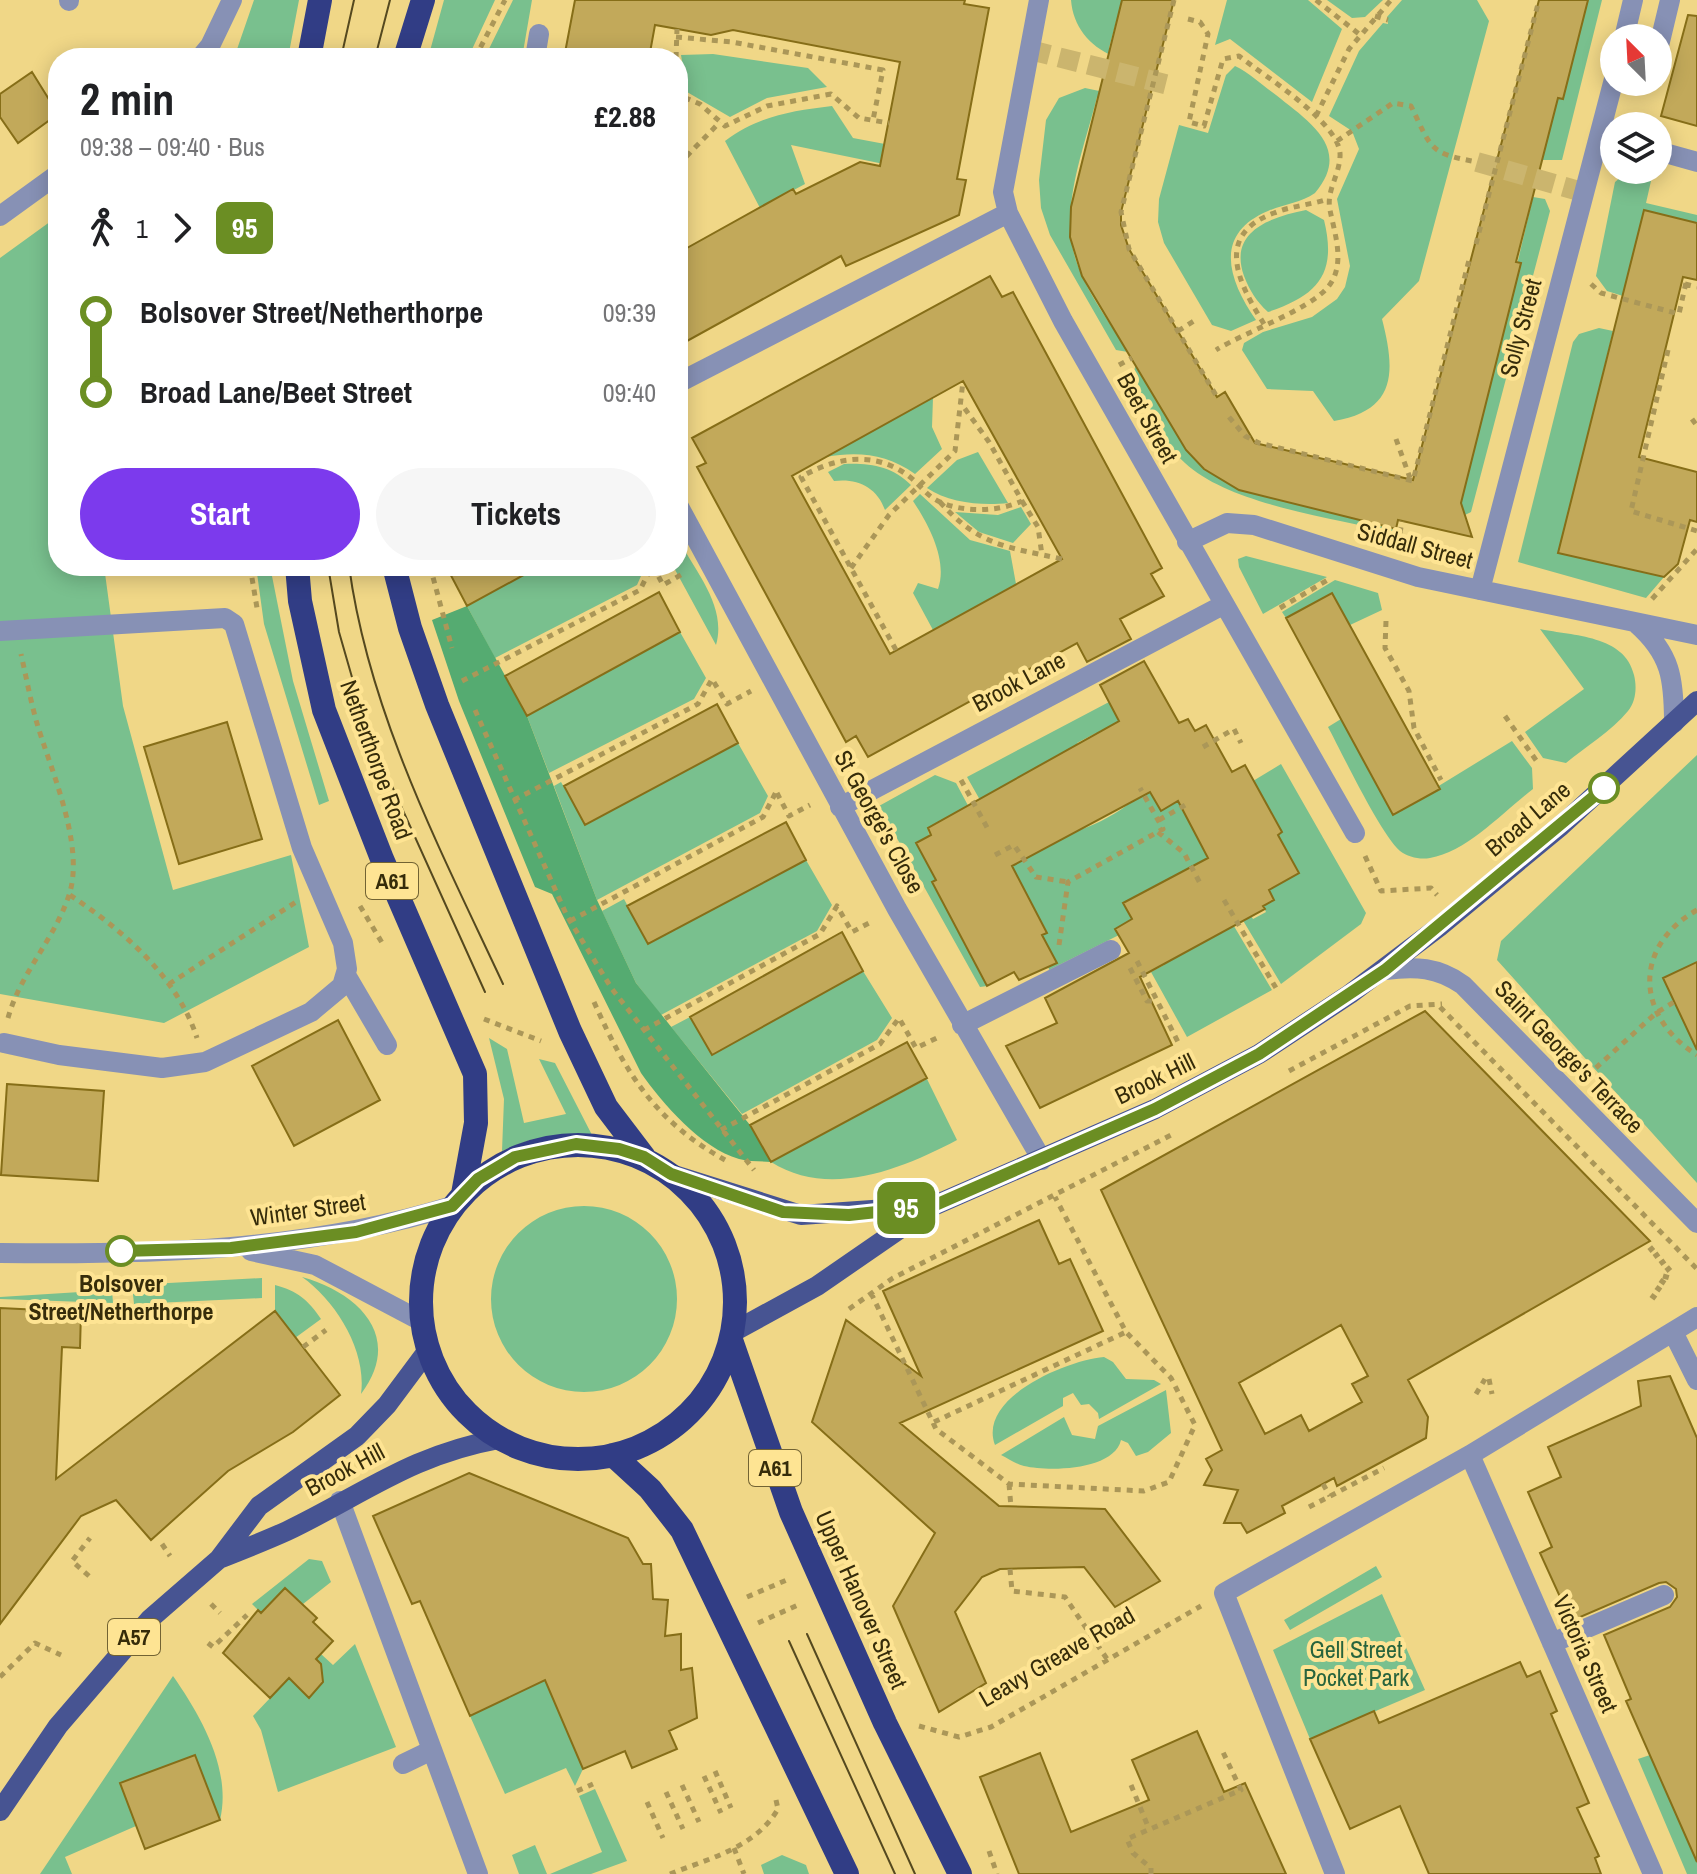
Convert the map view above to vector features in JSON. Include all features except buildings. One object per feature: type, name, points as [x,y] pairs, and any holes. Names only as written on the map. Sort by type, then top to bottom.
[{"type":"highway","points":[[311,48],[320,0]]},
{"type":"highway","points":[[408,48],[423,0]]},
{"type":"highway","name":"Netherthorpe Road","points":[[298,576],[300,601],[324,710],[382,859],[475,1074],[476,1123],[458,1200]]},
{"type":"highway","points":[[397,576],[410,628],[437,705],[570,1031],[606,1107],[644,1157]]},
{"type":"highway","points":[[598,1145],[644,1157],[671,1174],[708,1213],[725,1244],[734,1279],[732,1336],[717,1376],[681,1421],[649,1442],[613,1455],[566,1459],[543,1455],[499,1439],[463,1410],[436,1372],[421,1321],[426,1260],[432,1241],[458,1200],[496,1167],[555,1146],[598,1145]]},
{"type":"highway","name":"Upper Hanover Street","points":[[732,1336],[783,1492],[885,1723],[960,1874]]},
{"type":"highway","points":[[613,1455],[650,1489],[682,1530],[847,1874]]},
{"type":"main road","name":"Broad Lane","points":[[1385,970],[1561,826],[1697,701]]},
{"type":"main road","name":"Brook Hill","points":[[732,1336],[817,1286],[933,1206],[1155,1109],[1224,1074],[1385,970]]},
{"type":"main road","name":"Brook Hill","points":[[671,1174],[801,1215],[933,1206]]},
{"type":"main road","name":"Brook Hill","points":[[0,1811],[58,1726],[150,1619],[219,1559],[259,1506],[345,1445],[377,1415],[428,1350]]},
{"type":"main road","name":"Brook Hill","points":[[219,1559],[288,1530],[441,1451],[499,1439]]},
{"type":"street","points":[[208,48],[232,0]]},
{"type":"street","name":"Beet Street","points":[[1039,0],[1003,192],[1008,213],[1063,321],[1355,833]]},
{"type":"street","points":[[1627,24],[1633,0]]},
{"type":"street","points":[[1664,24],[1670,0]]},
{"type":"street","points":[[537,48],[539,34]]},
{"type":"street","points":[[1672,155],[1697,162]]},
{"type":"street","name":"Solly Street","points":[[1480,590],[1600,163]]},
{"type":"street","points":[[0,216],[48,181]]},
{"type":"street","points":[[688,378],[1008,213]]},
{"type":"street","name":"Siddall Street","points":[[1187,542],[1227,523],[1254,525],[1418,577],[1697,635]]},
{"type":"street","name":"St George's Close","points":[[688,524],[840,807],[1042,1160]]},
{"type":"street","name":"Brook Lane","points":[[840,807],[1223,605]]},
{"type":"street","points":[[6,631],[225,618],[234,624],[276,768],[317,884],[343,943],[346,975],[387,1045]]},
{"type":"street","points":[[1634,621],[1654,640],[1674,682],[1674,723]]},
{"type":"street","points":[[962,1025],[1111,950]]},
{"type":"street","name":"Saint George's Terrace","points":[[1385,970],[1415,966],[1441,972],[1463,985],[1697,1223]]},
{"type":"street","points":[[4,1043],[59,1055],[162,1068],[205,1062],[311,1012],[342,986],[346,975]]},
{"type":"street","name":"Winter Street","points":[[231,1248],[356,1232],[458,1200]]},
{"type":"street","points":[[0,1253],[231,1248]]},
{"type":"street","name":"Winter Street","points":[[231,1248],[315,1265],[421,1321]]},
{"type":"street","points":[[1335,1874],[1224,1593],[1470,1455],[1697,1317]]},
{"type":"street","points":[[1673,1332],[1697,1380]]},
{"type":"street","name":"Victoria Street","points":[[1470,1455],[1653,1874]]},
{"type":"street","points":[[340,1501],[478,1874]]},
{"type":"street","points":[[1552,1643],[1664,1595]]},
{"type":"street","points":[[403,1764],[432,1750]]},
{"type":"path","points":[[480,48],[505,0]]},
{"type":"path","points":[[1174,0],[1121,220],[1129,249],[1217,397]]},
{"type":"path","points":[[1316,0],[1360,34]]},
{"type":"path","points":[[1316,116],[1347,53],[1391,0]]},
{"type":"path","points":[[1476,244],[1539,0]]},
{"type":"path","points":[[1375,16],[1388,20]]},
{"type":"path","points":[[1188,19],[1200,22],[1208,34],[1189,122],[1204,126],[1223,59],[1239,56],[1289,91],[1329,127],[1337,141],[1340,156],[1328,199],[1337,238],[1335,274],[1328,288],[1314,299],[1216,350]]},
{"type":"path","points":[[676,48],[677,29]]},
{"type":"path","points":[[676,37],[732,42],[883,70],[873,120]]},
{"type":"path","points":[[1347,53],[1359,55]]},
{"type":"path","points":[[688,99],[700,104],[725,126],[767,106],[831,94],[859,118],[889,123]]},
{"type":"path","points":[[1337,141],[1393,103],[1411,106],[1431,147],[1444,156],[1477,162]]},
{"type":"path","points":[[688,155],[720,122]]},
{"type":"path","points":[[1264,324],[1240,278],[1235,257],[1238,240],[1259,220],[1272,213],[1328,199]]},
{"type":"path","points":[[1229,417],[1245,436],[1259,443],[1413,481],[1469,260]]},
{"type":"path","points":[[1591,284],[1601,293],[1679,314],[1686,281],[1697,287]]},
{"type":"path","points":[[1178,331],[1197,319]]},
{"type":"path","points":[[1668,350],[1631,511],[1697,531]]},
{"type":"path","points":[[851,568],[889,515],[955,451],[963,381]]},
{"type":"path","points":[[960,402],[989,442],[1038,527],[1042,555]]},
{"type":"path","points":[[1692,419],[1697,426]]},
{"type":"path","points":[[1396,439],[1410,479]]},
{"type":"path","points":[[896,650],[801,477],[837,459],[867,460],[892,466],[984,540],[1062,559]]},
{"type":"path","points":[[939,501],[995,510],[1022,501]]},
{"type":"path","points":[[1652,600],[1697,549]]},
{"type":"path","points":[[688,572],[708,561]]},
{"type":"path","points":[[252,576],[258,611]]},
{"type":"path","points":[[433,576],[454,658]]},
{"type":"path","points":[[462,681],[640,590],[647,576]]},
{"type":"path","points":[[658,576],[663,585],[680,576]]},
{"type":"path","points":[[1280,608],[1331,578]]},
{"type":"path","points":[[1386,621],[1385,648],[1409,691],[1414,728],[1441,780]]},
{"type":"path","points":[[4,1043],[21,982],[49,940],[70,895],[73,857],[65,815],[6,631]]},
{"type":"path","points":[[458,672],[541,863],[570,921],[612,989],[758,1176],[746,1170]]},
{"type":"path","points":[[514,800],[698,704],[712,679],[727,704],[772,680]]},
{"type":"path","points":[[1505,716],[1538,763]]},
{"type":"path","points":[[1203,747],[1234,729],[1241,743]]},
{"type":"path","points":[[961,780],[989,831]]},
{"type":"path","points":[[995,855],[1014,845],[1036,877],[1068,882],[1163,829],[1140,788]]},
{"type":"path","points":[[570,921],[763,817],[776,792],[789,816]]},
{"type":"path","points":[[1159,820],[1187,804]]},
{"type":"path","points":[[1158,832],[1184,853],[1201,885]]},
{"type":"path","points":[[1355,833],[1381,891],[1431,888]]},
{"type":"path","points":[[541,863],[545,885]]},
{"type":"path","points":[[1057,956],[1068,882]]},
{"type":"path","points":[[169,984],[287,910],[317,884]]},
{"type":"path","points":[[70,895],[113,924],[169,984],[193,1026],[205,1062]]},
{"type":"path","points":[[354,895],[387,950]]},
{"type":"path","points":[[1224,900],[1276,988]]},
{"type":"path","points":[[644,1030],[820,934],[837,906],[852,932],[897,909]]},
{"type":"path","points":[[1697,910],[1673,926],[1658,946],[1650,969],[1650,994],[1656,1013],[1676,1042],[1697,1055]]},
{"type":"path","points":[[1111,950],[1122,952],[1147,1001],[1157,1001]]},
{"type":"path","points":[[1136,959],[1178,1042]]},
{"type":"path","points":[[590,993],[630,1076],[646,1097],[679,1131],[734,1164]]},
{"type":"path","points":[[1583,1080],[1656,1013],[1674,1002]]},
{"type":"path","points":[[1440,1006],[1697,1269]]},
{"type":"path","points":[[479,1021],[486,1018],[543,1042],[553,1038]]},
{"type":"path","points":[[721,1130],[880,1044],[899,1018],[916,1048]]},
{"type":"path","points":[[871,1293],[936,1429],[1009,1484],[1144,1491],[1169,1482],[1195,1425],[1171,1378],[1126,1332],[1055,1197]]},
{"type":"path","points":[[1649,1251],[1655,1246]]},
{"type":"path","points":[[1654,1257],[1661,1252]]},
{"type":"path","points":[[1660,1264],[1667,1259]]},
{"type":"path","points":[[1663,1276],[1673,1265]]},
{"type":"path","points":[[1663,1276],[1673,1279]]},
{"type":"path","points":[[1663,1276],[1669,1286]]},
{"type":"path","points":[[1656,1287],[1664,1293]]},
{"type":"path","points":[[1651,1295],[1659,1301]]},
{"type":"path","points":[[303,1347],[326,1330]]},
{"type":"path","points":[[934,1422],[1126,1332]]},
{"type":"path","points":[[1476,1394],[1487,1379],[1492,1394]]},
{"type":"path","points":[[1309,1507],[1396,1461]]},
{"type":"path","points":[[1009,1484],[1011,1507]]},
{"type":"path","points":[[1323,1484],[1330,1496]]},
{"type":"path","points":[[89,1576],[72,1561],[90,1538]]},
{"type":"path","points":[[162,1544],[170,1556]]},
{"type":"path","points":[[720,1609],[815,1567]]},
{"type":"path","points":[[1010,1569],[1012,1591],[1065,1597],[1107,1659]]},
{"type":"path","name":"Leavy Greave Road","points":[[914,1714],[919,1726],[959,1737],[991,1727],[1224,1593]]},
{"type":"path","points":[[732,1635],[827,1594]]},
{"type":"path","points":[[211,1604],[220,1613]]},
{"type":"path","points":[[208,1643],[213,1647],[247,1615]]},
{"type":"path","points":[[0,1677],[35,1643],[61,1655]]},
{"type":"path","points":[[1151,1874],[1151,1868],[1133,1853],[1127,1839],[1241,1790],[1221,1748]]},
{"type":"path","points":[[715,1771],[731,1808]]},
{"type":"path","points":[[704,1776],[721,1813]]},
{"type":"path","points":[[577,1791],[593,1784]]},
{"type":"path","points":[[682,1785],[699,1822]]},
{"type":"path","points":[[1131,1785],[1149,1829]]},
{"type":"path","points":[[666,1792],[683,1829]]},
{"type":"path","points":[[670,1874],[751,1840],[773,1819],[778,1809],[775,1796]]},
{"type":"path","points":[[647,1802],[663,1838]]},
{"type":"path","points":[[734,1848],[744,1874]]},
{"type":"path","points":[[989,1851],[997,1874]]},
{"type":"green space","points":[[254,0],[299,0],[290,48],[237,48]]},
{"type":"green space","points":[[444,0],[495,0],[473,48],[431,48]]},
{"type":"green space","points":[[513,0],[532,0],[524,48],[489,48]]},
{"type":"green space","points":[[1071,0],[1122,0],[1109,48],[1114,50],[1113,56],[1097,47],[1084,34],[1075,18]]},
{"type":"green space","points":[[1227,0],[1308,0],[1342,29],[1312,102],[1230,39],[1215,45]]},
{"type":"green space","points":[[1327,0],[1383,0],[1365,17],[1352,18]]},
{"type":"green space","points":[[1402,0],[1477,0],[1489,21],[1419,281],[1382,319],[1389,355],[1387,385],[1370,408],[1355,416],[1334,421],[1313,391],[1267,389],[1242,350],[1244,343],[1263,332],[1312,317],[1337,299],[1345,287],[1350,266],[1337,199],[1359,149],[1352,131],[1329,116],[1359,51],[1383,23],[1388,24],[1387,17]]},
{"type":"green space","points":[[1588,0],[1602,0],[1562,160],[1542,160],[1558,98],[1563,99]]},
{"type":"green space","points":[[713,54],[808,68],[827,87],[767,98],[730,117],[688,93],[688,55]]},
{"type":"green space","points":[[1235,66],[1312,126],[1328,149],[1329,162],[1326,177],[1315,193],[1268,211],[1239,232],[1231,259],[1233,274],[1256,320],[1231,331],[1212,325],[1164,243],[1158,222],[1159,199],[1179,125],[1208,133],[1226,75]]},
{"type":"green space","points":[[1085,88],[1104,92],[1103,98],[1097,97],[1075,182],[1071,203],[1072,246],[1088,288],[1128,352],[1116,350],[1050,235],[1041,208],[1039,180],[1046,120],[1059,98]]},
{"type":"green space","points":[[832,106],[853,138],[885,144],[957,179],[791,145],[805,184],[760,208],[725,141],[750,126],[776,116]]},
{"type":"green space","points":[[1615,184],[1650,184],[1646,203],[1697,215],[1697,223],[1644,210],[1623,296],[1607,291],[1596,276]]},
{"type":"green space","points":[[1533,197],[1545,199],[1550,211],[1471,512],[1465,515],[1459,510]]},
{"type":"green space","points":[[1306,210],[1324,220],[1328,254],[1325,268],[1312,289],[1300,298],[1268,312],[1254,296],[1244,276],[1242,248],[1247,237],[1267,222]]},
{"type":"green space","points":[[48,223],[48,576],[105,576],[123,706],[173,890],[291,855],[309,947],[164,1023],[0,994],[0,258]]},
{"type":"green space","points":[[1599,328],[1613,331],[1559,553],[1664,577],[1646,598],[1518,562],[1573,342],[1579,334]]},
{"type":"green space","points":[[1136,365],[1204,469],[1239,490],[1396,529],[1395,533],[1255,500],[1204,477],[1176,454],[1162,434],[1131,379]]},
{"type":"green space","points":[[933,398],[932,427],[942,449],[915,474],[883,458],[849,454],[826,457]]},
{"type":"green space","points":[[978,452],[1008,503],[966,502],[927,488],[957,460]]},
{"type":"green space","points":[[844,464],[880,467],[911,485],[885,510],[877,495],[865,486],[851,481],[834,481],[828,472]]},
{"type":"green space","points":[[920,494],[970,540],[1010,551],[1016,584],[933,630],[913,593],[918,583],[938,589],[941,567],[935,544],[913,501]]},
{"type":"green space","points":[[1021,507],[1031,524],[1013,543],[979,532],[955,512],[998,515]]},
{"type":"green space","points":[[688,556],[714,603],[718,631],[716,645],[678,576],[688,576]]},
{"type":"green space","points":[[1246,556],[1327,577],[1263,614],[1239,567],[1238,559]]},
{"type":"green space","points":[[257,576],[272,576],[293,681],[329,801],[319,805],[264,624]]},
{"type":"green space","points":[[522,576],[641,576],[637,585],[495,658],[467,606]]},
{"type":"green space","points":[[1335,580],[1378,593],[1382,610],[1350,625],[1332,593],[1286,618],[1282,612]]},
{"type":"green space","points":[[467,606],[527,716],[597,900],[636,983],[750,1125],[771,1162],[743,1160],[711,1145],[684,1124],[660,1098],[641,1073],[552,894],[535,887],[459,701],[432,620]]},
{"type":"green space","points":[[1540,629],[1582,636],[1609,645],[1629,662],[1635,680],[1634,698],[1628,711],[1566,763],[1543,758],[1525,732],[1584,689]]},
{"type":"green space","points":[[680,632],[706,678],[694,699],[549,773],[527,716]]},
{"type":"green space","points":[[1109,702],[1126,732],[1096,733],[1077,743],[1080,750],[1059,754],[980,800],[967,777]]},
{"type":"green space","points":[[1341,719],[1393,814],[1512,741],[1532,768],[1533,789],[1458,848],[1430,858],[1410,856],[1400,851],[1382,828],[1328,727]]},
{"type":"green space","points":[[738,743],[768,796],[760,813],[597,900],[554,786],[561,782],[585,824]]},
{"type":"green space","points":[[1697,755],[1697,1183],[1497,960],[1501,941]]},
{"type":"green space","points":[[1281,764],[1366,913],[1361,924],[1281,984],[1226,892],[1234,887],[1253,919],[1266,912],[1263,906],[1274,900],[1265,884],[1284,873],[1288,879],[1299,873],[1278,835],[1282,832],[1268,806],[1248,784]]},
{"type":"green space","points":[[935,775],[956,783],[972,813],[928,828],[936,880],[932,882],[987,986],[980,987],[879,806]]},
{"type":"green space","points":[[1146,785],[1161,811],[1183,798],[1215,867],[1123,903],[1132,919],[1116,929],[1119,935],[1049,970],[1045,949],[1048,946],[1042,935],[1047,932],[1012,867],[1018,824],[1035,854],[1049,846],[1046,841],[1115,814],[1138,796]]},
{"type":"green space","points":[[806,860],[832,905],[817,931],[661,1015],[636,983],[602,911],[624,899],[648,944]]},
{"type":"green space","points":[[1216,896],[1272,990],[1187,1037],[1151,972],[1164,965],[1161,958],[1206,934],[1209,940],[1221,933],[1205,902]]},
{"type":"green space","points":[[863,971],[892,1018],[877,1040],[742,1114],[671,1027],[690,1017],[712,1055]]},
{"type":"green space","points":[[489,1038],[507,1049],[524,1123],[566,1114],[539,1059],[555,1063],[592,1135],[530,1140],[502,1151],[504,1099]]},
{"type":"green space","points":[[927,1079],[957,1140],[913,1161],[865,1176],[841,1179],[793,1173],[771,1162]]},
{"type":"green space","points":[[584,1206],[619,1214],[649,1234],[669,1264],[677,1299],[669,1334],[649,1364],[619,1384],[584,1392],[549,1384],[519,1364],[499,1334],[491,1299],[499,1264],[519,1234],[549,1214]]},
{"type":"green space","points":[[302,1277],[341,1294],[369,1320],[376,1336],[378,1354],[373,1373],[361,1394],[359,1361],[346,1328],[326,1299]]},
{"type":"green space","points":[[262,1278],[262,1298],[134,1304],[132,1285]]},
{"type":"green space","points":[[275,1285],[302,1297],[321,1319],[295,1338],[275,1311]]},
{"type":"green space","points":[[112,1290],[113,1303],[0,1299],[0,1297]]},
{"type":"green space","points":[[1104,1357],[1113,1362],[1126,1379],[1154,1380],[1161,1384],[1099,1419],[1098,1413],[1089,1404],[1081,1405],[1073,1393],[1063,1398],[1063,1406],[995,1445],[993,1428],[999,1412],[1012,1397],[1029,1384],[1069,1365]]},
{"type":"green space","points":[[1166,1390],[1171,1433],[1148,1452],[1136,1456],[1128,1443],[1121,1440],[1107,1458],[1080,1466],[1050,1469],[1024,1466],[1001,1455],[1064,1417],[1072,1435],[1095,1439],[1098,1426]]},
{"type":"green space","points":[[309,1559],[322,1561],[331,1582],[303,1604],[285,1588],[261,1613],[252,1604]]},
{"type":"green space","points":[[1376,1566],[1382,1577],[1290,1630],[1284,1620]]},
{"type":"green space","name":"Gell Street Pocket Park","points":[[1382,1594],[1425,1690],[1310,1739],[1273,1650]]},
{"type":"green space","points":[[355,1644],[396,1747],[278,1792],[261,1730],[253,1716],[289,1678],[304,1692],[313,1693],[323,1682],[316,1659],[321,1654],[333,1665]]},
{"type":"green space","points":[[173,1676],[212,1744],[222,1782],[220,1820],[195,1755],[120,1783],[136,1826],[65,1857],[72,1874],[40,1874]]},
{"type":"green space","points":[[545,1680],[583,1769],[575,1786],[566,1768],[505,1794],[470,1716]]},
{"type":"green space","points":[[1650,1755],[1697,1862],[1697,1874],[1687,1874],[1638,1759]]},
{"type":"green space","points":[[595,1789],[627,1861],[591,1874],[550,1874],[602,1852],[579,1796]]},
{"type":"green space","points":[[535,1845],[547,1874],[519,1874],[512,1855]]},
{"type":"green space","points":[[782,1855],[806,1865],[809,1874],[764,1874],[761,1865]]},
{"type":"tunnel","points":[[1030,50],[1173,86]]},
{"type":"tunnel","points":[[1477,162],[1586,193]]},
{"type":"tram line","points":[[343,48],[354,0]]},
{"type":"tram line","points":[[378,48],[390,0]]},
{"type":"tram line","points":[[330,576],[339,632],[368,733],[485,992]]},
{"type":"tram line","points":[[351,576],[359,621],[390,728],[432,832],[503,984]]},
{"type":"tram line","points":[[807,1634],[915,1874]]},
{"type":"tram line","points":[[789,1641],[895,1874]]},
{"type":"bus line","name":"95","points":[[121,1251],[231,1248],[356,1232],[452,1206],[478,1179],[515,1157],[535,1150],[576,1144],[619,1149],[644,1157],[671,1174],[783,1212],[849,1215],[933,1206],[1155,1109],[1259,1054],[1385,970],[1604,788]]},
{"type":"place","name":"Bolsover Street/Netherthorpe","points":[[121,1251]]}]
